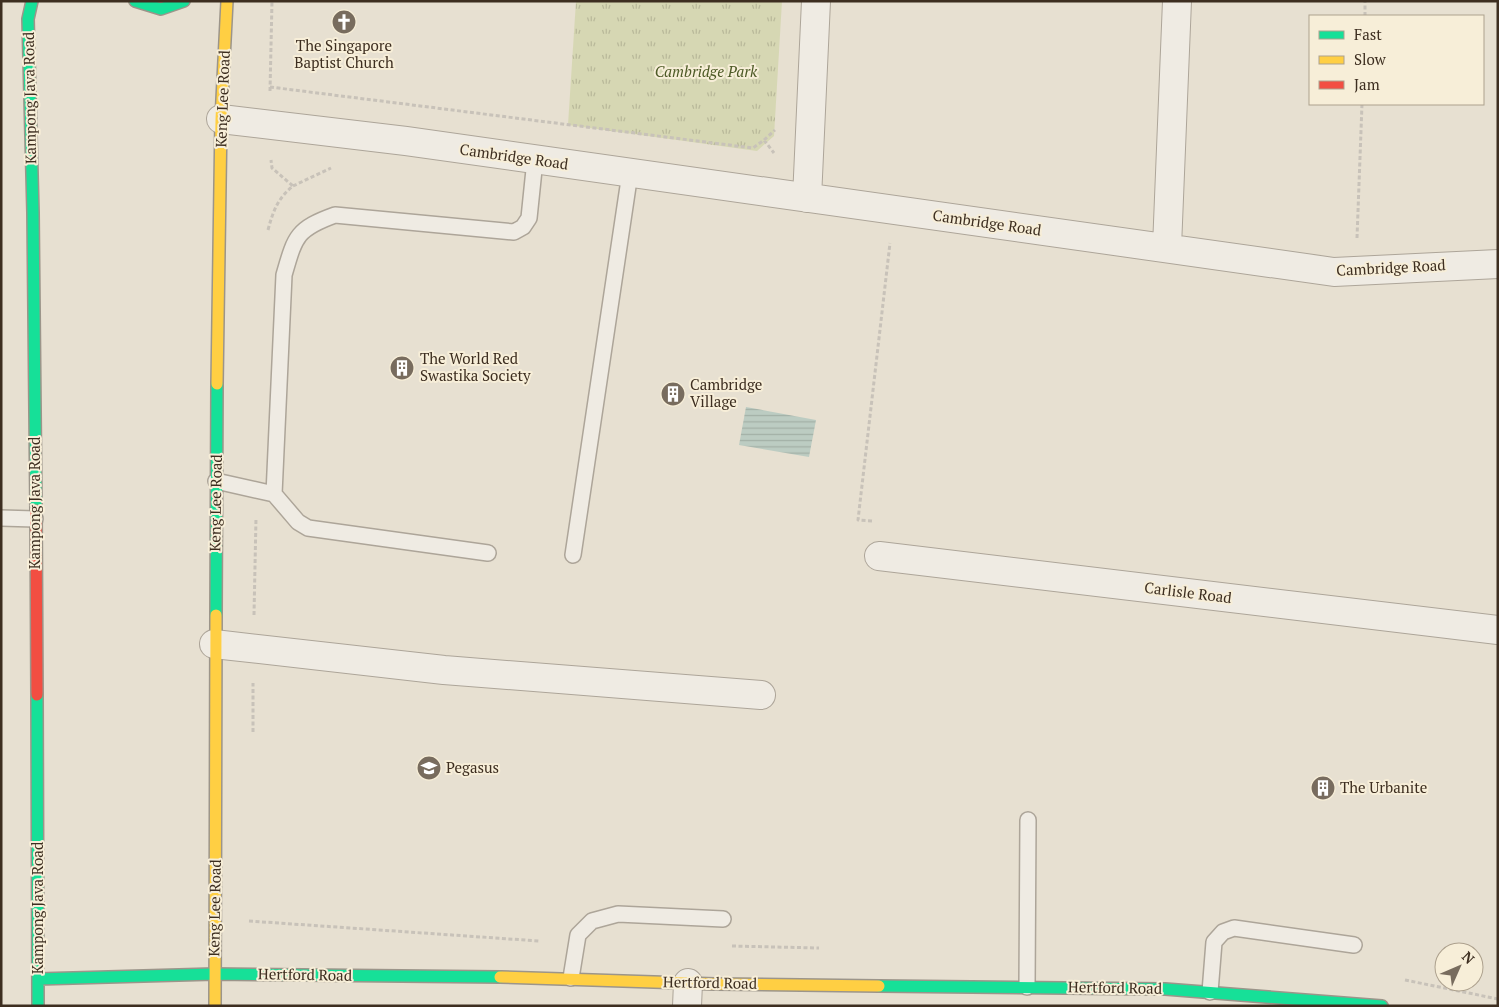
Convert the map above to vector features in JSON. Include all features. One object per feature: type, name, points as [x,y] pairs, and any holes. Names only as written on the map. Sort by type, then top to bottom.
[{"type":"main road","name":"Kampong Java Road","points":[[32,1],[28,19],[33,213],[38,1006]]},
{"type":"main road","points":[[135,1],[161,9],[184,1]]},
{"type":"main road","name":"Keng Lee Road","points":[[215,1006],[214,644],[216,481],[221,119],[228,1]]},
{"type":"main road","name":"Hertford Road","points":[[38,979],[214,974],[571,978],[687,995],[1026,987],[1165,988],[1382,1006]]},
{"type":"street","points":[[807,198],[816,1]]},
{"type":"street","points":[[1167,247],[1177,1]]},
{"type":"street","name":"Cambridge Road","points":[[221,119],[406,141],[1334,272],[1498,264]]},
{"type":"street","name":"Carlisle Road","points":[[879,556],[1498,630]]},
{"type":"street","points":[[214,644],[444,670],[761,695]]},
{"type":"lane","points":[[274,494],[284,275],[294,243],[310,224],[335,215],[514,232],[523,226],[529,218],[535,160]]},
{"type":"lane","points":[[573,555],[630,173]]},
{"type":"lane","points":[[216,481],[274,494],[298,522],[308,528],[488,553]]},
{"type":"lane","points":[[1,518],[35,519]]},
{"type":"lane","points":[[1026,987],[1028,820]]},
{"type":"lane","points":[[571,978],[578,935],[592,921],[618,914],[724,919]]},
{"type":"lane","points":[[1210,992],[1214,942],[1223,932],[1234,928],[1354,945]]},
{"type":"path","points":[[269,125],[272,1]]},
{"type":"path","points":[[1365,1],[1365,15]]},
{"type":"path","points":[[270,87],[754,148],[764,140],[774,153],[808,161]]},
{"type":"path","points":[[1357,244],[1362,105]]},
{"type":"path","points":[[293,186],[333,167]]},
{"type":"path","points":[[878,522],[858,520],[893,210]]},
{"type":"green space","name":"Cambridge Park","points":[[576,1],[782,1],[774,136],[757,151],[568,125]]},
{"type":"shaded area","points":[[746,407],[816,420],[809,457],[739,445]]},
{"type":"traffic: fast","points":[[32,1],[28,19],[33,213],[36,510]]},
{"type":"traffic: fast","points":[[135,1],[161,9],[184,1]]},
{"type":"traffic: fast","points":[[216,615],[217,384]]},
{"type":"traffic: fast","points":[[37,695],[38,1006]]},
{"type":"traffic: fast","points":[[38,979],[214,974],[500,977]]},
{"type":"traffic: fast","points":[[879,986],[1165,989],[1382,1006]]},
{"type":"traffic: slow","points":[[217,384],[221,119],[227,1]]},
{"type":"traffic: slow","points":[[215,1006],[216,615]]},
{"type":"traffic: slow","points":[[500,977],[715,984],[879,986]]},
{"type":"traffic: jam","points":[[36,510],[37,695]]},
{"type":"place","name":"The Singapore Baptist Church","points":[[344,22]]},
{"type":"place","name":"The World Red Swastika Society","points":[[402,368]]},
{"type":"place","name":"Cambridge Village","points":[[673,394]]},
{"type":"place","name":"Pegasus","points":[[429,768]]},
{"type":"place","name":"The Urbanite","points":[[1323,788]]}]
